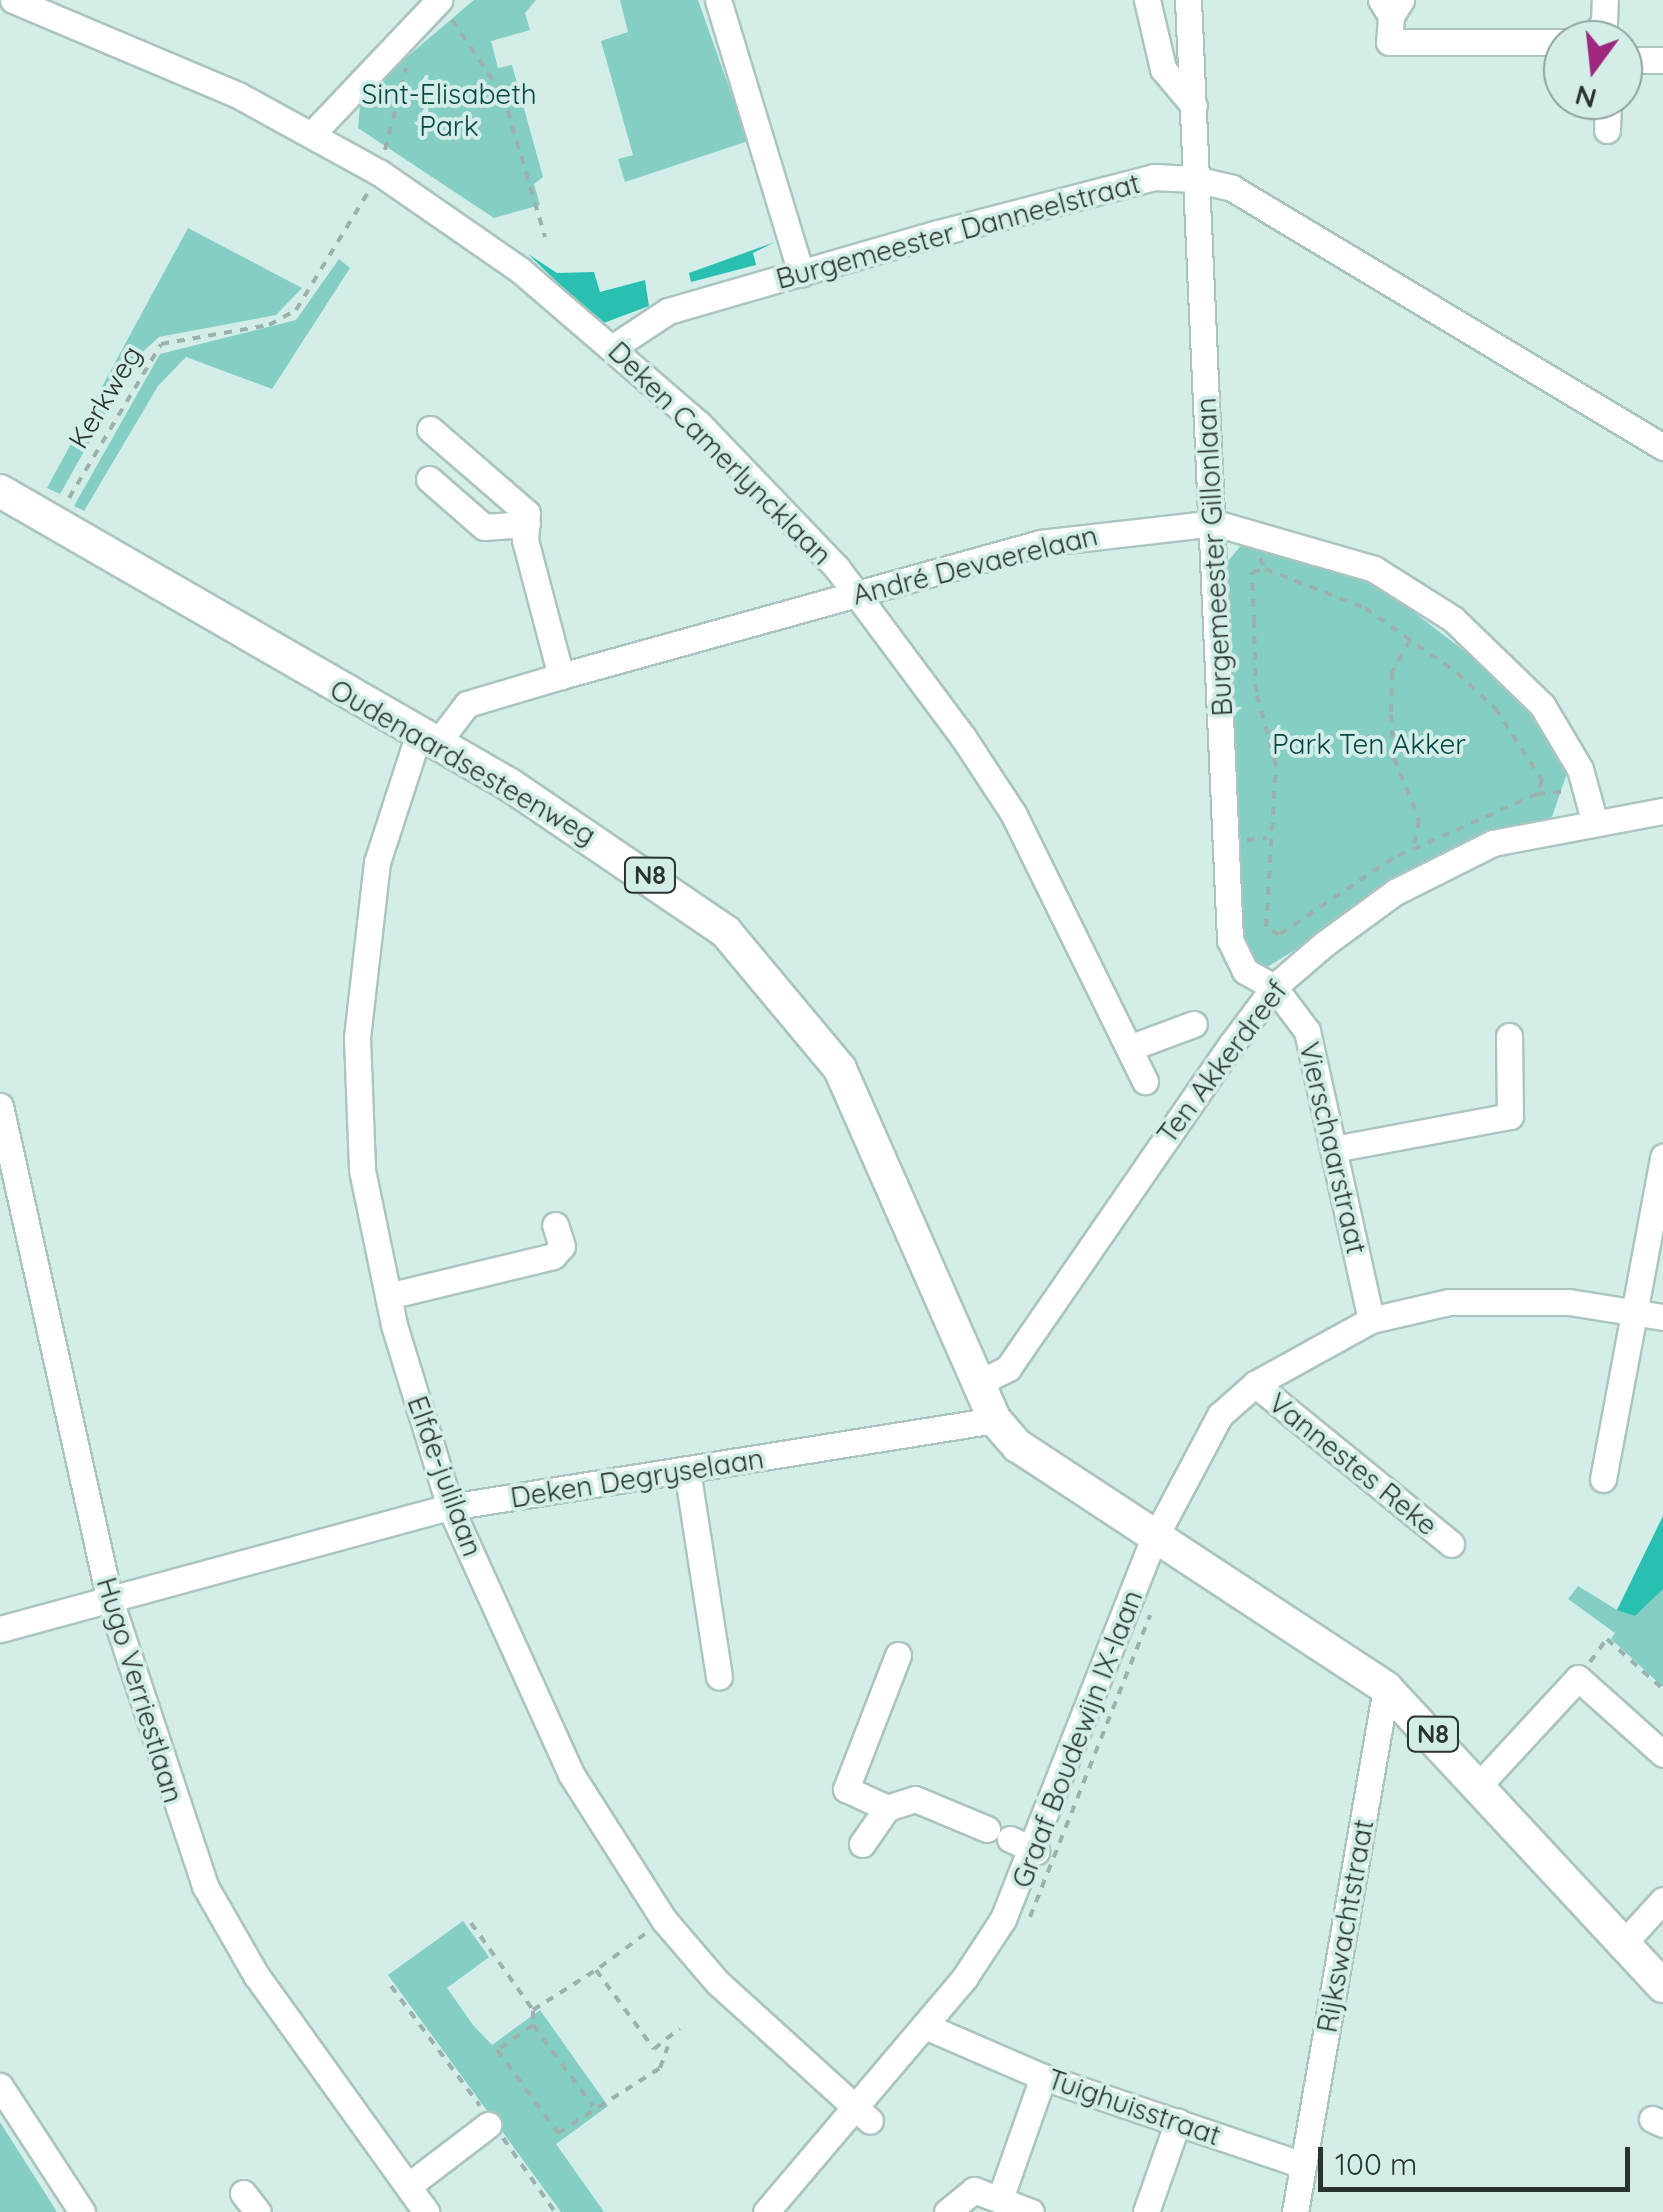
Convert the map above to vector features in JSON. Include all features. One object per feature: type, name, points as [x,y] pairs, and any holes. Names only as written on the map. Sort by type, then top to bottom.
[{"type":"main road","name":"Oudenaardsesteenweg","points":[[0,491],[428,738],[664,884],[775,982],[863,1114],[995,1420],[1048,1470],[1153,1541]]},
{"type":"main road","name":"N8","points":[[1153,1541],[1386,1688],[1480,1784],[1622,1946],[1663,1986]]},
{"type":"street","name":"Deken Camerlyncklaan","points":[[13,0],[141,49],[312,134],[380,173],[615,346],[858,595],[1013,813],[1145,1081]]},
{"type":"street","points":[[718,0],[800,274]]},
{"type":"street","points":[[1147,0],[1163,70],[1194,106]]},
{"type":"street","name":"Burgemeester Gillonlaan","points":[[1188,0],[1194,179],[1216,523],[1230,940],[1244,971],[1274,987]]},
{"type":"street","points":[[1391,5],[1389,42],[1543,42]]},
{"type":"street","points":[[312,134],[444,8]]},
{"type":"street","points":[[1606,130],[1607,120]]},
{"type":"street","name":"Burgemeester Danneelstraat","points":[[615,346],[668,311],[1124,184],[1194,179],[1243,194],[1663,448]]},
{"type":"street","points":[[430,429],[527,513],[562,676]]},
{"type":"street","points":[[429,479],[484,526],[527,524]]},
{"type":"street","name":"André Devaerelaan","points":[[428,738],[468,704],[1040,543],[1216,523],[1374,569],[1453,619],[1542,706],[1580,769],[1594,820]]},
{"type":"street","name":"Elfde-julilaan","points":[[428,738],[378,862],[357,1038],[362,1170],[388,1296],[450,1507],[571,1774],[664,1920],[861,2114]]},
{"type":"street","name":"Ten Akkerdreef","points":[[979,1382],[1008,1368],[1274,987],[1395,892],[1493,843],[1594,820],[1663,811]]},
{"type":"street","name":"Vierschaarstraat","points":[[1274,987],[1307,1031],[1371,1320]]},
{"type":"street","points":[[1128,1048],[1194,1024]]},
{"type":"street","points":[[1334,1150],[1510,1116],[1509,1036]]},
{"type":"street","name":"Hugo Verriestlaan","points":[[0,1106],[109,1597],[205,1886],[256,1976],[426,2212]]},
{"type":"street","points":[[1603,1479],[1663,1157]]},
{"type":"street","points":[[388,1296],[553,1256],[562,1246],[555,1225]]},
{"type":"street","points":[[1371,1320],[1507,1300],[1636,1311],[1663,1317]]},
{"type":"street","name":"Graaf Boudewijn IX-laan","points":[[766,2212],[861,2114],[1003,1919],[1036,1851],[1153,1541],[1193,1454],[1255,1384],[1371,1320]]},
{"type":"street","name":"Vannestes Reke","points":[[1255,1384],[1451,1544]]},
{"type":"street","name":"Deken Degryselaan","points":[[0,1629],[450,1507],[995,1420]]},
{"type":"street","points":[[687,1470],[719,1677]]},
{"type":"street","points":[[886,1808],[846,1789],[898,1654]]},
{"type":"street","points":[[1480,1784],[1578,1678],[1663,1754]]},
{"type":"street","name":"Rijkswachtstraat","points":[[1300,2164],[1386,1688]]},
{"type":"street","points":[[862,1844],[886,1808],[915,1799],[1036,1851]]},
{"type":"street","points":[[1622,1946],[1663,1900]]},
{"type":"street","name":"Tuighuisstraat","points":[[925,2026],[1043,2077],[1300,2164]]},
{"type":"street","points":[[1000,2200],[1043,2077]]},
{"type":"street","points":[[0,2086],[82,2212]]},
{"type":"street","points":[[408,2186],[488,2121]]},
{"type":"street","points":[[1146,2212],[1178,2122]]},
{"type":"street","points":[[1300,2164],[1303,2211]]},
{"type":"street","points":[[947,2212],[963,2192],[1030,2212]]},
{"type":"path","points":[[444,8],[503,95],[545,238]]},
{"type":"path","name":"Kerkweg","points":[[55,524],[146,360],[177,338],[268,325],[296,310],[380,173],[404,59]]},
{"type":"path","points":[[1265,569],[1365,608],[1410,640],[1496,708],[1542,780],[1537,794],[1412,848],[1279,935],[1266,928],[1276,765],[1256,692],[1252,572],[1265,569]]},
{"type":"path","points":[[1410,640],[1392,672],[1391,724],[1419,820],[1412,848]]},
{"type":"path","points":[[1578,1678],[1607,1639],[1663,1688]]},
{"type":"path","points":[[533,2010],[664,1920]]},
{"type":"path","points":[[471,1924],[533,2010],[533,2025],[594,2106]]},
{"type":"path","points":[[596,1970],[654,2049],[668,2046]]},
{"type":"path","points":[[391,1986],[555,2212]]},
{"type":"path","points":[[533,2025],[497,2050],[558,2133],[594,2106],[621,2099],[660,2068],[680,2028]]},
{"type":"green space","name":"Sint-Elisabeth Park","points":[[474,0],[536,0],[525,13],[530,30],[491,41],[498,68],[512,65],[543,177],[534,184],[540,205],[494,218],[358,128],[360,105],[389,72]]},
{"type":"green space","name":"Sint-Elisabeth Park","points":[[620,0],[698,0],[748,141],[625,182],[618,159],[633,155],[601,41],[628,32]]},
{"type":"green space","points":[[188,228],[302,288],[276,315],[159,337],[137,357],[60,494],[47,488]]},
{"type":"green space","points":[[775,242],[753,253],[756,265],[691,282],[689,273]]},
{"type":"green space","points":[[528,254],[557,273],[594,272],[600,292],[645,280],[649,306],[601,324]]},
{"type":"green space","points":[[339,259],[350,268],[272,389],[186,357],[158,386],[84,511],[74,506],[160,354],[296,320]]},
{"type":"green space","name":"Park Ten Akker","points":[[1243,543],[1373,581],[1514,689],[1567,773],[1552,817],[1472,841],[1264,969],[1245,945],[1228,561]]},
{"type":"green space","points":[[1663,1516],[1663,1589],[1635,1616],[1617,1610]]},
{"type":"green space","points":[[1578,1586],[1617,1610],[1663,1589],[1663,1687],[1611,1639],[1615,1633],[1568,1599]]},
{"type":"green space","points":[[463,1921],[489,1957],[447,1988],[473,2025],[492,2045],[540,2010],[608,2106],[556,2144],[604,2212],[561,2212],[388,1975]]},
{"type":"green space","points":[[0,2122],[57,2212],[0,2212]]}]
